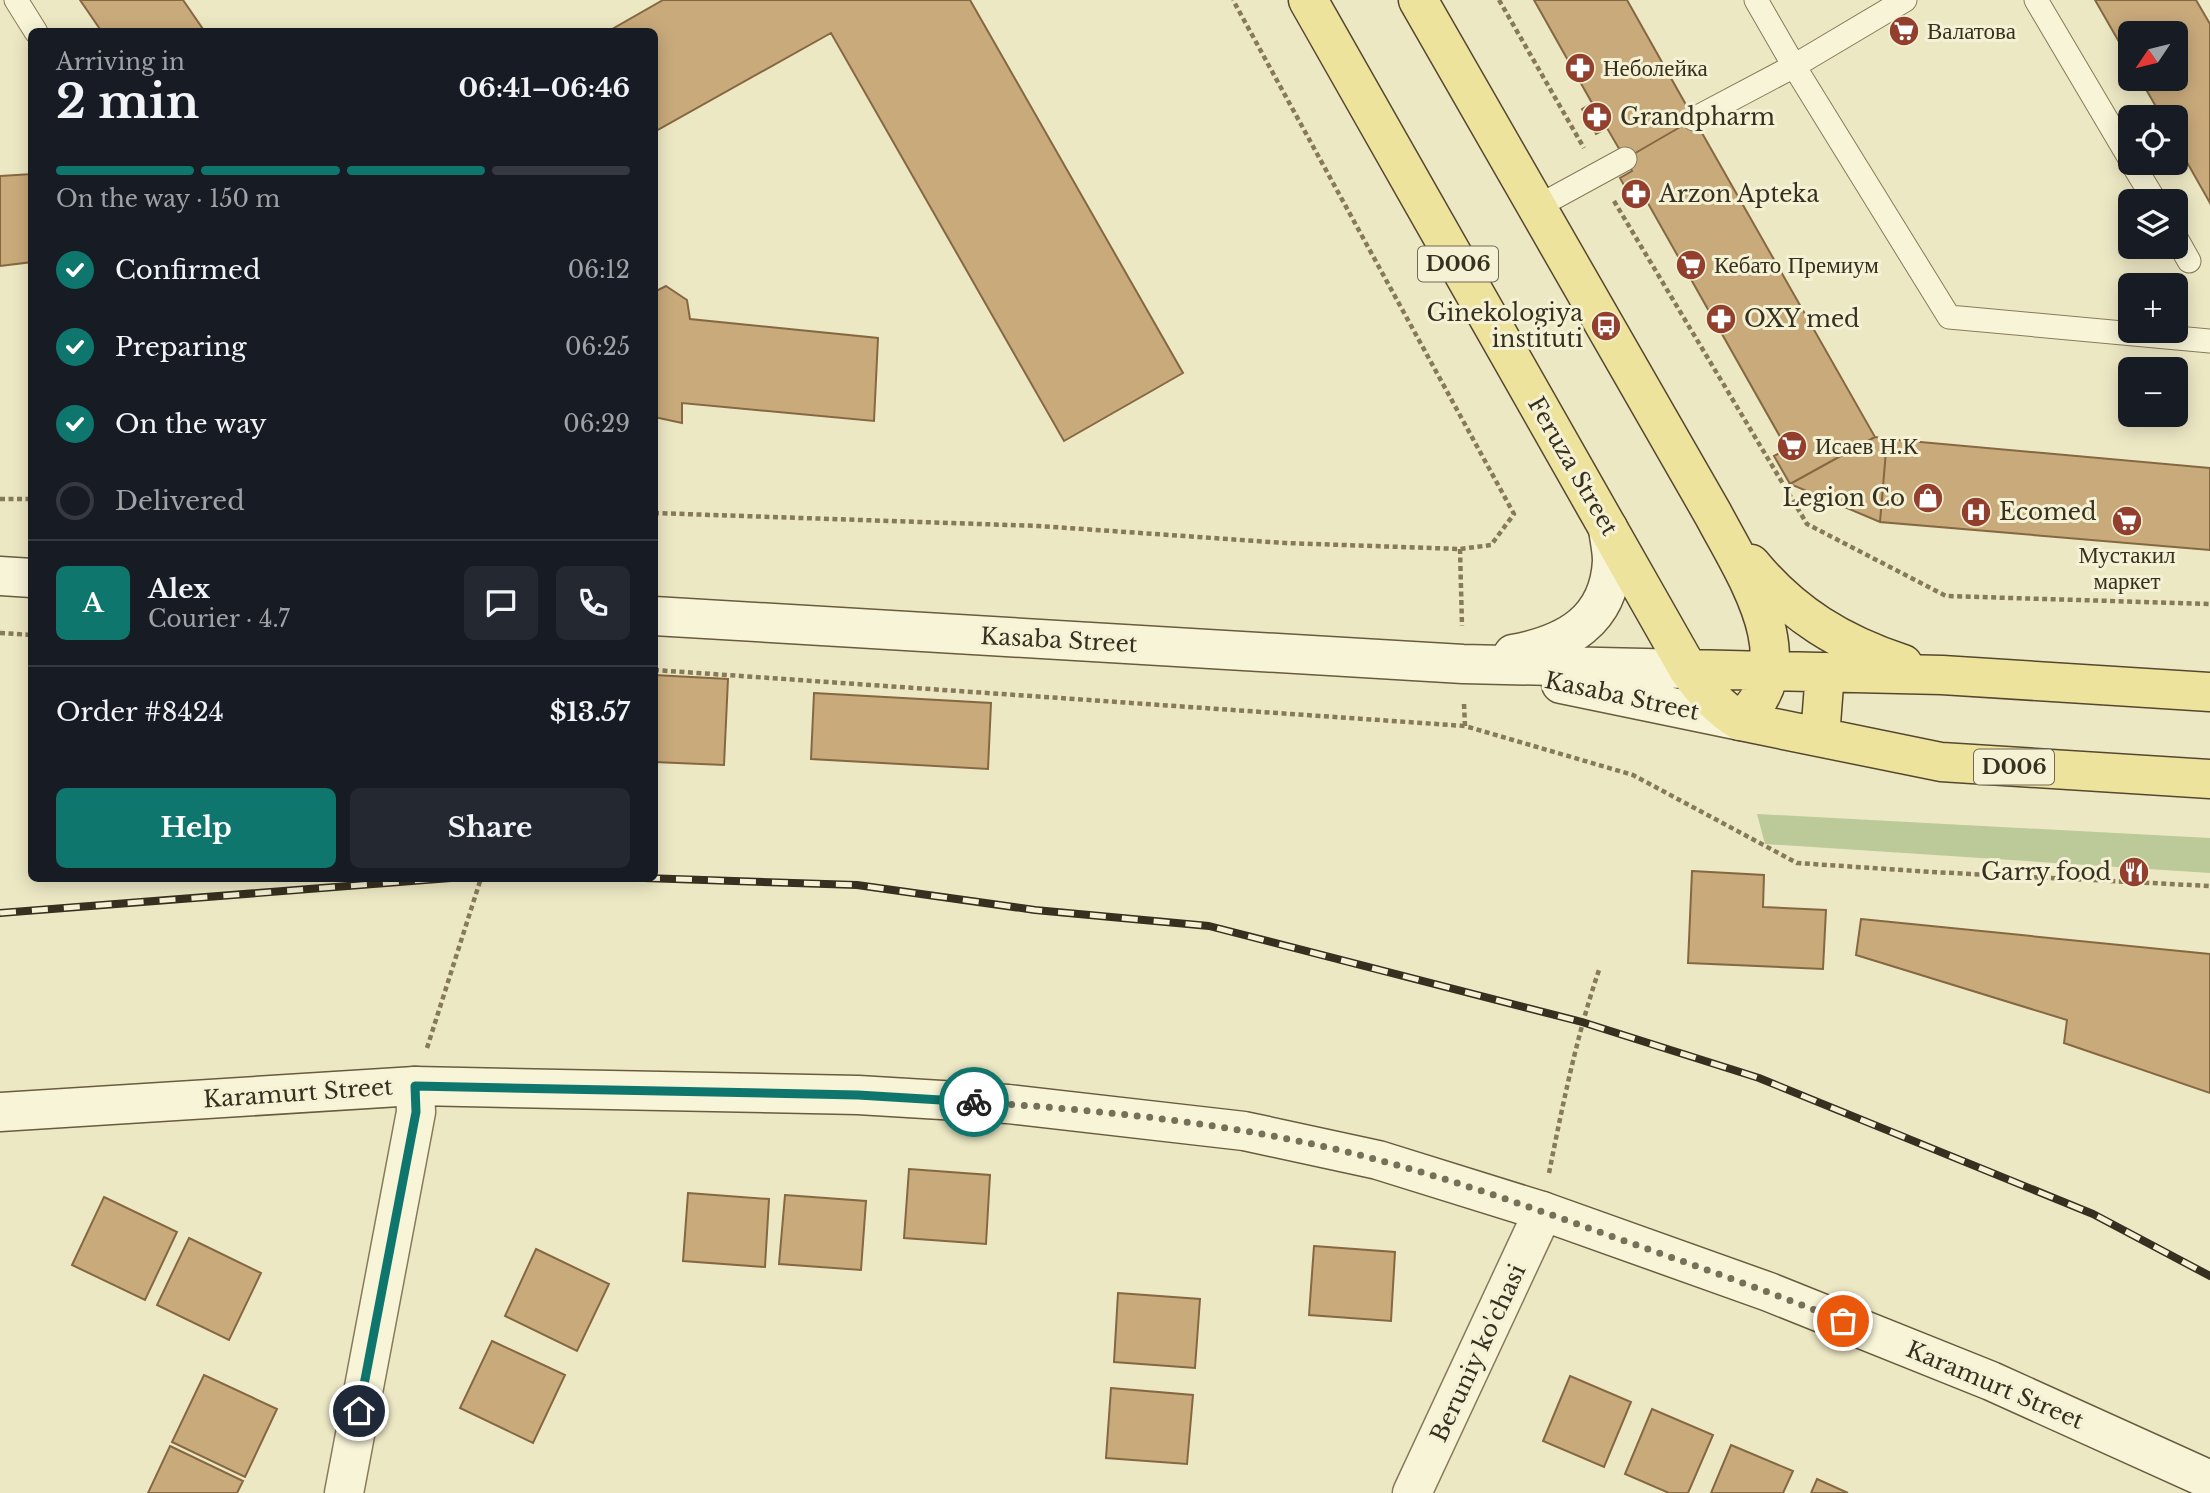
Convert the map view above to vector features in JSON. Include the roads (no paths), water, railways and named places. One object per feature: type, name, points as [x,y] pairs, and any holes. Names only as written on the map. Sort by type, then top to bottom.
[{"type":"main road","name":"Feruza Street","points":[[1308,0],[1688,669],[1711,698],[1740,721]]},
{"type":"main road","points":[[1418,0],[1713,514],[1759,604],[1769,643],[1770,671],[1760,700],[1740,721]]},
{"type":"main road","points":[[1713,514],[1757,571],[1807,619],[1869,653],[1942,674]]},
{"type":"main road","points":[[1463,664],[1531,651],[1559,641],[1580,629],[1599,609],[1607,589],[1612,560],[1608,528]]},
{"type":"main road","points":[[0,576],[28,578]]},
{"type":"main road","name":"Kasaba Street","points":[[658,616],[1463,664],[1688,669]]},
{"type":"main road","name":"Kasaba Street","points":[[1463,664],[1740,721]]},
{"type":"main road","points":[[1688,669],[1942,674],[2210,692]]},
{"type":"main road","points":[[1820,737],[1825,672]]},
{"type":"main road","name":"D006","points":[[1740,721],[1941,762],[2210,779]]},
{"type":"main road","name":"Karamurt Street","points":[[0,1112],[416,1099],[858,1095],[1008,1104],[1244,1131],[1378,1160],[1539,1219],[1983,1396],[2194,1493]]},
{"type":"main road","points":[[344,1493],[416,1099]]},
{"type":"main road","name":"Karamurt Street","points":[[0,1134],[416,1099]]},
{"type":"main road","name":"Karamurt Street","points":[[1539,1219],[1769,1292],[1991,1381],[2210,1480]]},
{"type":"main road","name":"Beruniy ko'chasi","points":[[1412,1493],[1539,1219]]},
{"type":"lane","points":[[16,0],[34,28]]},
{"type":"lane","points":[[1756,0],[1949,317],[2210,341]]},
{"type":"lane","points":[[1694,119],[1794,66],[1905,0]]},
{"type":"lane","points":[[2036,0],[2118,139]]},
{"type":"lane","points":[[1537,206],[1625,159]]},
{"type":"railway","points":[[658,878],[857,885],[1035,910],[1209,926],[1582,1022],[1759,1078],[2093,1214],[2210,1276]]},
{"type":"railway","points":[[0,913],[399,882]]},
{"type":"place","name":"Валатова","points":[[1904,31]]},
{"type":"place","name":"Неболейка","points":[[1580,68]]},
{"type":"place","name":"Grandpharm","points":[[1597,117]]},
{"type":"place","name":"Arzon Apteka","points":[[1636,194]]},
{"type":"place","name":"Кебато Премиум","points":[[1691,265]]},
{"type":"place","name":"OXY med","points":[[1721,319]]},
{"type":"place","name":"Ginekologiya instituti","points":[[1606,326]]},
{"type":"place","name":"Исаев Н.К","points":[[1792,446]]},
{"type":"place","name":"Legion Co","points":[[1928,498]]},
{"type":"place","name":"Ecomed","points":[[1976,512]]},
{"type":"place","name":"Мустакил маркет","points":[[2127,521]]},
{"type":"place","name":"Garry food","points":[[2134,872]]}]
